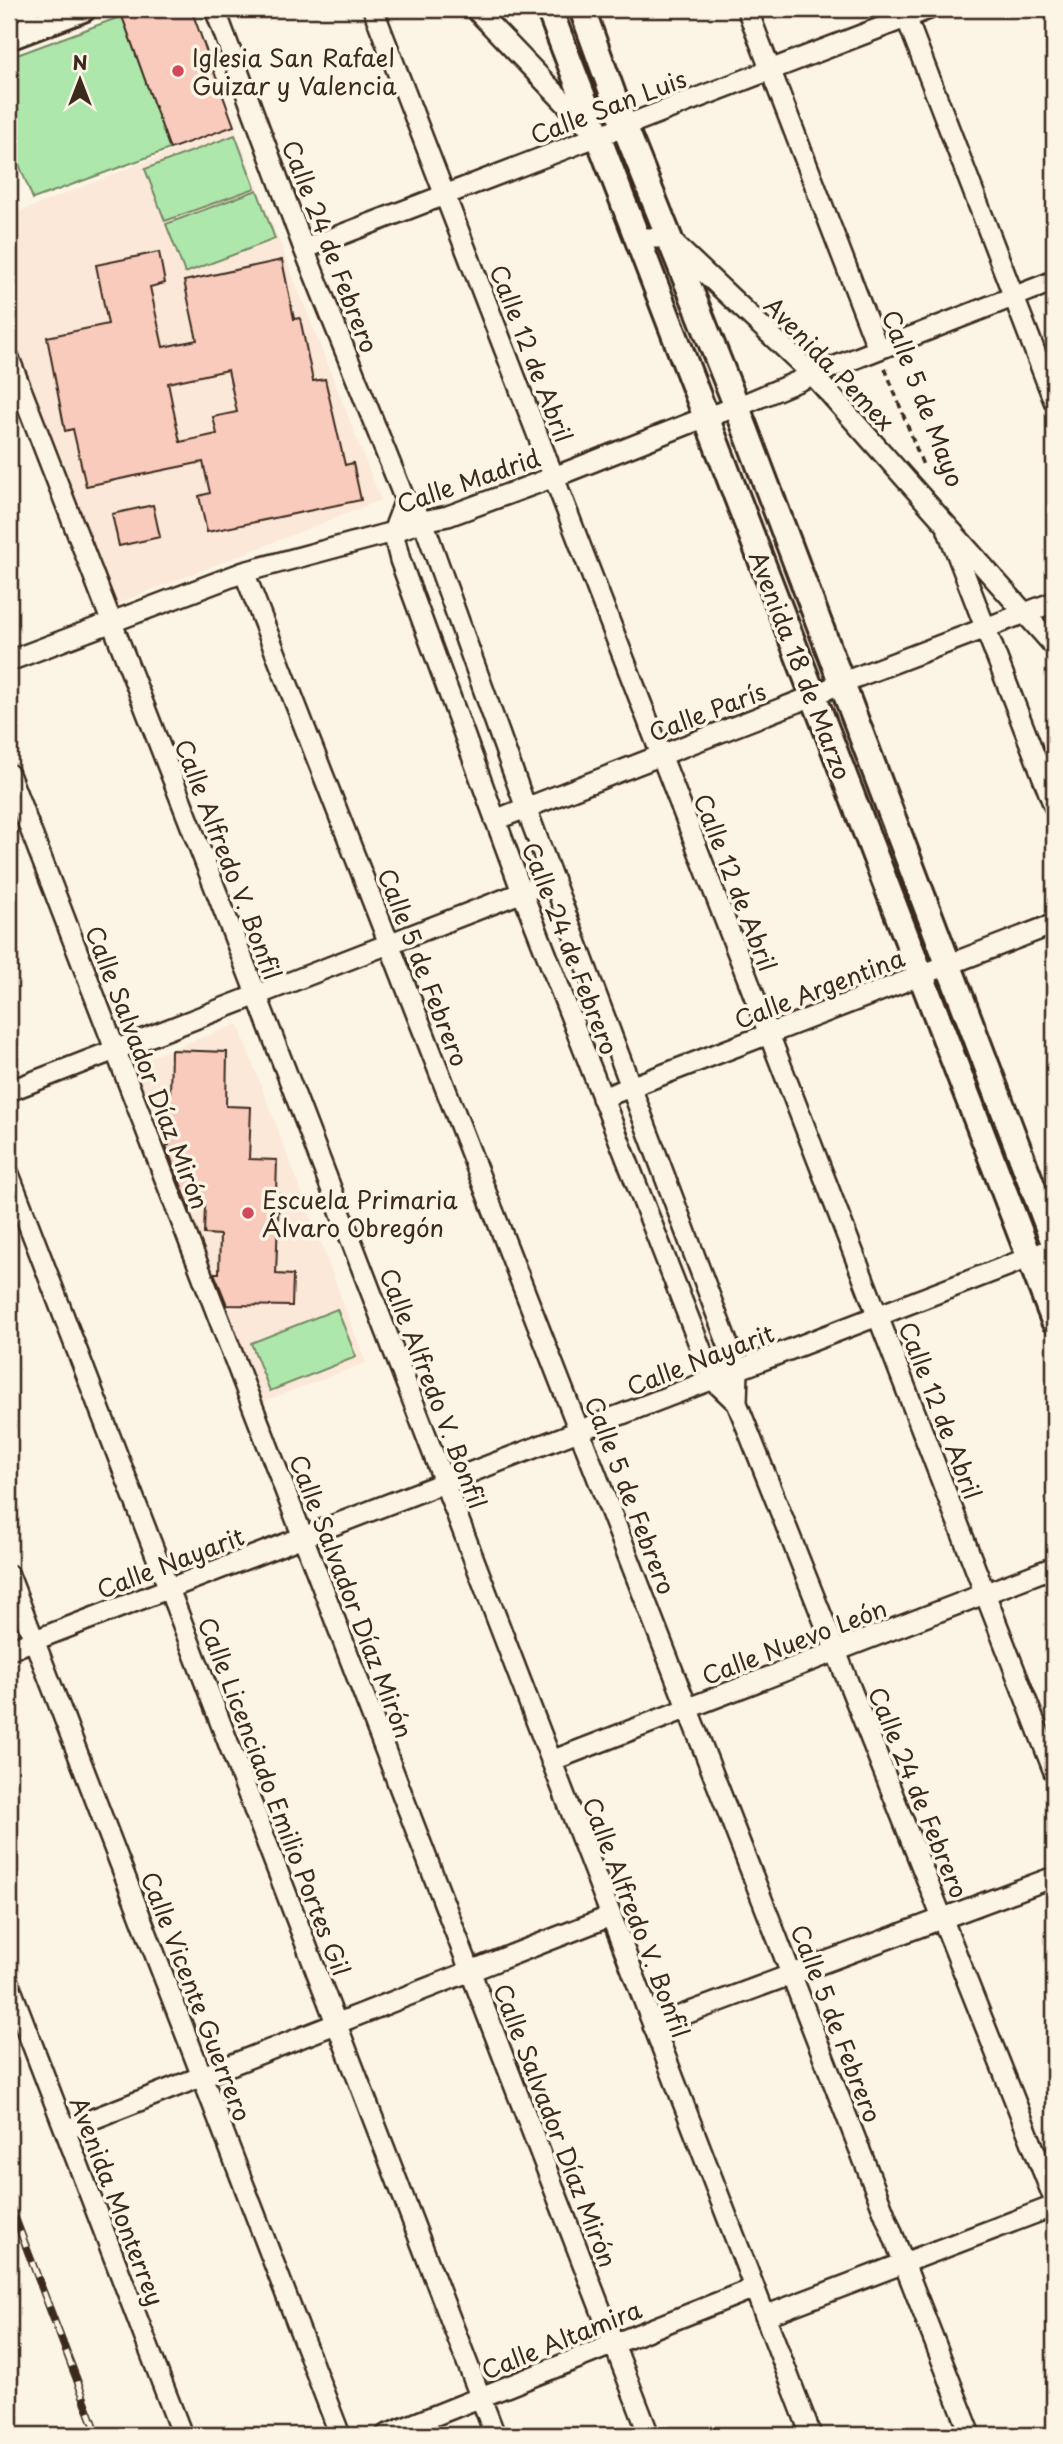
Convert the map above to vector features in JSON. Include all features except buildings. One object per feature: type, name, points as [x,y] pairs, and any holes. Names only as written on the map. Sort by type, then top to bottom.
[{"type":"street","points":[[9,37],[29,18],[83,9]]},
{"type":"street","name":"Calle 24 de Febrero","points":[[215,9],[304,249],[405,500],[423,521],[526,808],[738,1371],[737,1403],[1054,2199]]},
{"type":"street","name":"Calle 12 de Abril","points":[[373,9],[1054,1772]]},
{"type":"street","points":[[475,9],[597,136]]},
{"type":"street","name":"Avenida 18 de Marzo","points":[[549,9],[1054,1321]]},
{"type":"street","name":"Avenida 18 de Marzo","points":[[582,9],[668,239],[737,407],[1054,1245]]},
{"type":"street","name":"Calle 5 de Mayo","points":[[747,9],[878,349]]},
{"type":"street","name":"Calle San Luis","points":[[304,249],[771,69],[904,13],[929,9]]},
{"type":"street","points":[[904,13],[1054,401]]},
{"type":"street","points":[[638,238],[668,239]]},
{"type":"street","name":"Avenida Pemex","points":[[668,239],[813,374],[1054,646]]},
{"type":"street","name":"Calle Madrid","points":[[9,661],[244,572],[448,516],[737,407],[813,374],[1054,281]]},
{"type":"street","name":"Calle Alfredo V. Bonfil","points":[[9,358],[811,2435]]},
{"type":"street","points":[[393,532],[405,500]]},
{"type":"street","name":"Calle 5 de Mayo","points":[[944,521],[1054,806]]},
{"type":"street","name":"Calle 24 de Febrero","points":[[393,532],[400,560],[522,892],[713,1380],[737,1403]]},
{"type":"street","name":"Calle 5 de Febrero","points":[[244,572],[971,2435]]},
{"type":"street","name":"Calle París","points":[[495,820],[841,683],[1054,603]]},
{"type":"street","name":"Calle Salvador Díaz Mirón","points":[[9,774],[649,2435]]},
{"type":"street","points":[[9,1091],[554,880]]},
{"type":"street","name":"Calle Argentina","points":[[602,1098],[1054,924]]},
{"type":"street","name":"Calle Licenciado Emilio Portes Gil","points":[[9,1174],[495,2435]]},
{"type":"street","name":"Calle Nayarit","points":[[9,1650],[878,1317],[1030,1258],[1054,1245]]},
{"type":"street","name":"Calle Nuevo León","points":[[551,1761],[1054,1567]]},
{"type":"street","name":"Calle Vicente Guerrero","points":[[9,1575],[340,2435]]},
{"type":"street","points":[[653,2026],[1054,1877]]},
{"type":"street","points":[[65,2130],[611,1916]]},
{"type":"street","name":"Avenida Monterrey","points":[[9,1984],[182,2435]]},
{"type":"street","points":[[765,2316],[1054,2206]]},
{"type":"street","name":"Calle Altamira","points":[[386,2435],[754,2288]]},
{"type":"path","name":"Calle 5 de Mayo","points":[[878,349],[925,472]]},
{"type":"shaded area","points":[[234,126],[381,500],[116,604],[9,325],[9,216]]},
{"type":"shaded area","name":"Escuela Primaria Álvaro Obregón","points":[[238,1024],[366,1363],[259,1403],[131,1064]]},
{"type":"green space","points":[[122,16],[170,149],[33,199],[9,139],[9,58]]},
{"type":"green space","points":[[235,135],[255,188],[165,221],[145,169]]},
{"type":"green space","points":[[257,190],[275,239],[185,273],[166,224]]},
{"type":"green space","points":[[337,1309],[356,1357],[270,1391],[251,1343]]},
{"type":"railway","points":[[9,2202],[98,2435]]},
{"type":"place","name":"Iglesia San Rafael Guizar y Valencia","points":[[178,71]]},
{"type":"place","name":"Escuela Primaria Álvaro Obregón","points":[[248,1213]]}]
